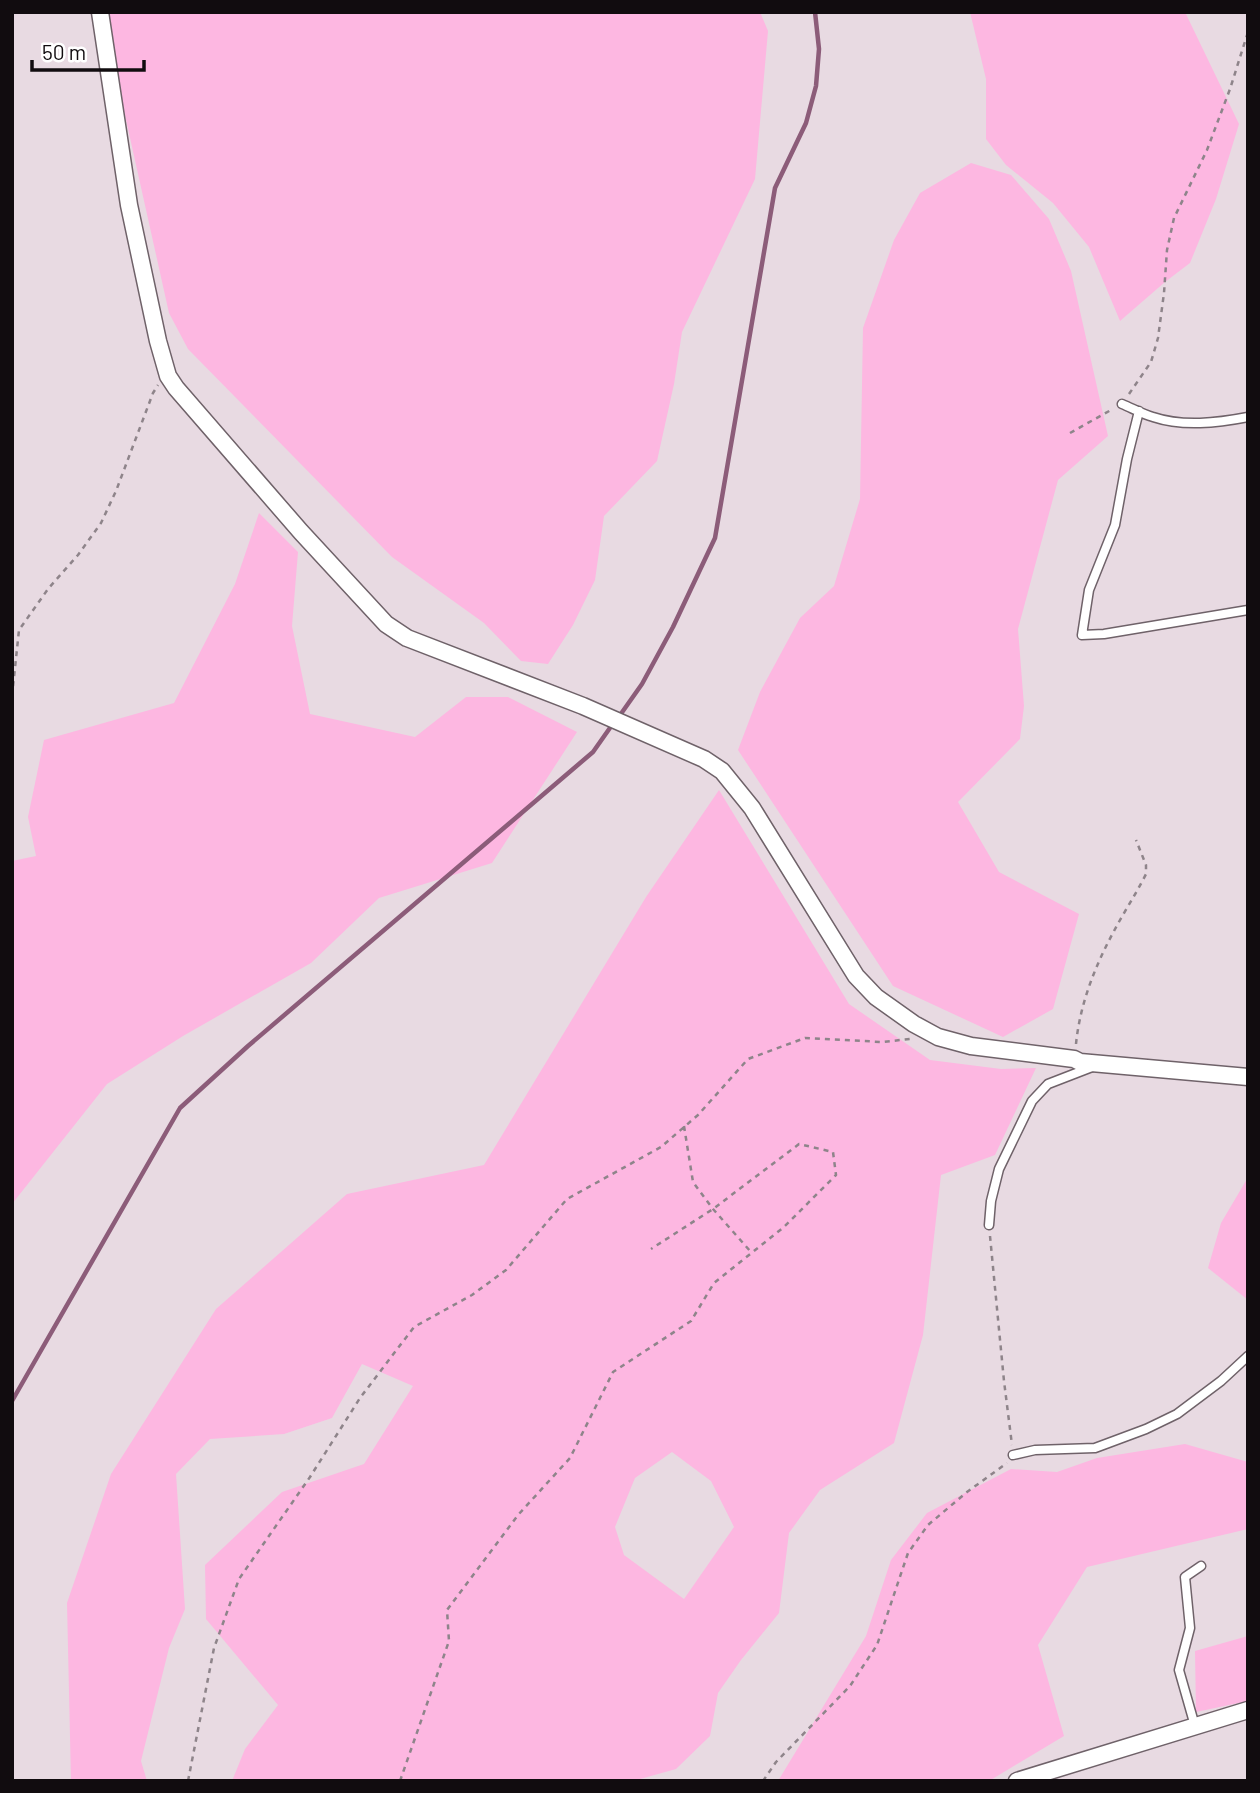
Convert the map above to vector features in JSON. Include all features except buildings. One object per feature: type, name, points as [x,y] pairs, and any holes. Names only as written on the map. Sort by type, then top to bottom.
[{"type":"street","points":[[100,12],[130,205],[158,341],[168,376],[301,533],[386,624],[407,638],[583,706],[704,759],[722,771],[752,808],[856,976],[876,998],[938,1037],[971,1046],[1080,1062],[1248,1077]]},
{"type":"street","points":[[1017,1781],[1248,1710]]},
{"type":"lane","points":[[1122,404],[1153,417],[1174,421],[1199,423],[1248,416]]},
{"type":"lane","points":[[1139,411],[1115,525],[1089,590],[1082,635],[1104,634],[1248,610]]},
{"type":"lane","points":[[989,1225],[991,1201],[999,1169],[1014,1133],[1032,1101],[1048,1084],[1102,1063]]},
{"type":"lane","points":[[1013,1455],[1035,1450],[1095,1448],[1146,1429],[1177,1414],[1221,1381],[1248,1356]]},
{"type":"lane","points":[[1195,1726],[1179,1670],[1190,1628],[1185,1577],[1201,1566]]},
{"type":"path","points":[[1070,433],[1122,404],[1151,362],[1158,338],[1167,250],[1174,218],[1207,150],[1248,32]]},
{"type":"path","points":[[12,696],[19,630],[101,523],[153,393],[159,383],[168,376]]},
{"type":"path","points":[[1074,1059],[1077,1030],[1093,976],[1146,874],[1146,865],[1136,840]]},
{"type":"path","points":[[188,1781],[214,1648],[239,1579],[310,1477],[360,1398],[414,1327],[472,1295],[506,1270],[567,1199],[661,1147],[698,1115],[748,1059],[805,1038],[882,1041],[910,1039]]},
{"type":"path","points":[[684,1126],[693,1182],[752,1253]]},
{"type":"path","points":[[400,1781],[449,1641],[447,1610],[518,1515],[570,1458],[613,1372],[691,1321],[714,1283],[784,1227],[836,1175],[833,1152],[799,1144],[713,1209],[651,1249]]},
{"type":"path","points":[[764,1781],[776,1762],[850,1686],[864,1666],[877,1645],[908,1553],[928,1525],[967,1492],[1009,1462],[1013,1455],[989,1225]]},
{"type":"shaded area","points":[[102,12],[760,12],[768,31],[755,179],[682,332],[657,461],[604,516],[595,580],[573,625],[548,664],[521,661],[484,623],[392,557],[188,349],[169,313]]},
{"type":"shaded area","points":[[970,12],[1185,12],[1239,124],[1216,199],[1190,263],[1120,321],[1089,247],[1053,203],[1006,165],[986,139],[986,79]]},
{"type":"shaded area","points":[[971,163],[1011,175],[1049,219],[1071,271],[1108,436],[1058,480],[1018,629],[1024,706],[1020,739],[958,802],[999,872],[1079,914],[1053,1009],[1003,1037],[893,986],[738,750],[760,692],[800,618],[834,586],[860,499],[863,328],[894,240],[920,193]]},
{"type":"shaded area","points":[[259,513],[298,552],[292,626],[310,714],[415,737],[466,697],[508,697],[577,732],[492,863],[379,898],[311,963],[183,1036],[107,1084],[12,1204],[12,861],[36,856],[28,817],[44,740],[174,703],[235,584]]},
{"type":"shaded area","points":[[719,790],[849,1004],[930,1060],[1001,1069],[1036,1068],[995,1155],[941,1175],[923,1335],[894,1443],[820,1490],[789,1533],[779,1613],[718,1693],[710,1736],[676,1769],[633,1781],[232,1781],[245,1749],[278,1705],[206,1619],[205,1565],[282,1492],[364,1464],[413,1386],[362,1364],[332,1418],[284,1434],[210,1439],[176,1474],[185,1609],[169,1648],[141,1761],[147,1781],[71,1781],[67,1603],[111,1474],[216,1309],[347,1194],[484,1165],[646,897]],"holes":[[[672,1452],[711,1481],[734,1527],[684,1599],[624,1555],[615,1527],[635,1478]]]},
{"type":"shaded area","points":[[1247,1179],[1248,1300],[1208,1268],[1221,1223]]},
{"type":"shaded area","points":[[1185,1444],[1248,1462],[1248,1529],[1087,1567],[1038,1645],[1064,1736],[989,1781],[778,1781],[866,1636],[891,1560],[927,1513],[1011,1469],[1057,1472],[1097,1458]]},
{"type":"shaded area","points":[[1248,1636],[1248,1701],[1196,1712],[1195,1651]]},
{"type":"waterway","points":[[618,718],[642,684],[673,627],[715,538],[775,188],[806,123],[816,86],[819,49],[815,12]]},
{"type":"waterway","points":[[12,1401],[180,1108],[248,1046],[593,752],[612,725]]}]
